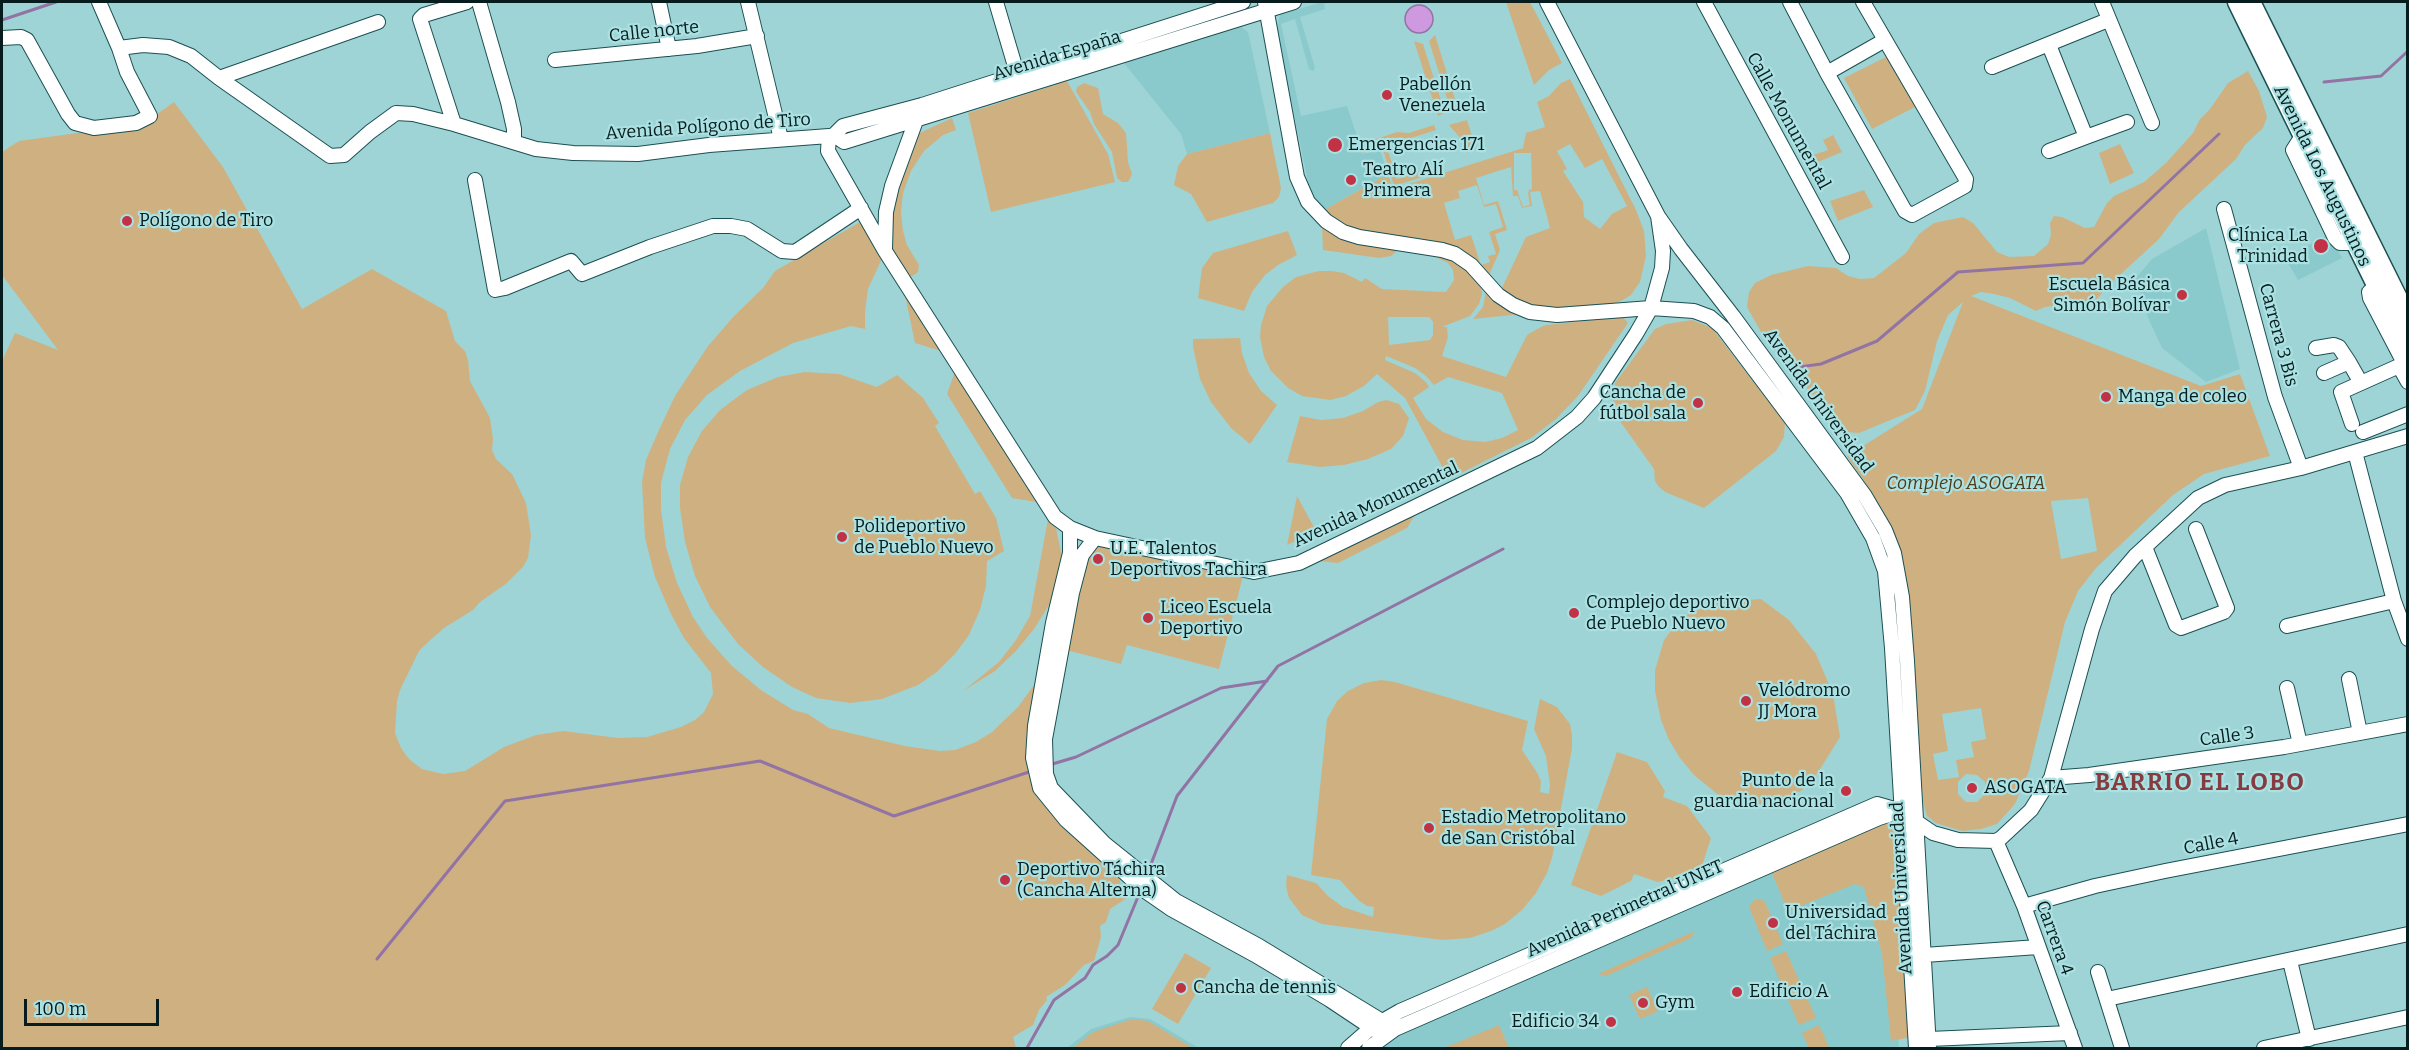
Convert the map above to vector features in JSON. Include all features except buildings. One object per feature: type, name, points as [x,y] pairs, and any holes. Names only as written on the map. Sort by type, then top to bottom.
[{"type":"main road","name":"Avenida Los Augustinos","points":[[2237,2],[2376,286],[2405,360]]},
{"type":"main road","name":"Avenida Los Augustinos","points":[[2252,2],[2408,318]]},
{"type":"street","points":[[2,38],[21,37],[27,40],[75,123],[94,128],[136,123],[150,116],[127,72],[99,2]]},
{"type":"street","points":[[454,124],[420,19],[424,15],[467,2]]},
{"type":"street","points":[[479,2],[508,102],[514,129],[514,141]]},
{"type":"street","points":[[659,2],[669,49]]},
{"type":"street","points":[[748,2],[781,139]]},
{"type":"street","points":[[996,2],[1017,73]]},
{"type":"street","name":"Avenida España","points":[[1243,2],[922,105],[843,126],[832,136],[844,142],[1266,6],[1294,2]]},
{"type":"street","name":"Avenida Universidad","points":[[1547,2],[1658,216],[1865,496],[1885,530],[1894,553],[1902,597],[1929,1044]]},
{"type":"street","name":"Calle Monumental","points":[[1704,2],[1842,257]]},
{"type":"street","points":[[1790,2],[1827,73],[1908,214],[1912,215],[1965,186],[1966,179],[1863,2]]},
{"type":"street","points":[[2102,2],[2152,123]]},
{"type":"street","name":"Avenida Universidad","points":[[1266,6],[1297,177],[1308,202],[1326,221],[1343,232],[1359,237],[1455,254],[1471,265],[1501,298],[1530,312],[1553,315],[1651,308],[1694,311],[1710,317],[1723,328],[1842,486],[1873,538],[1885,571],[1888,592],[1916,1048]]},
{"type":"street","points":[[1992,67],[2108,20]]},
{"type":"street","points":[[219,78],[378,22]]},
{"type":"street","name":"Calle norte","points":[[555,60],[669,49],[757,36]]},
{"type":"street","points":[[1827,73],[1885,40]]},
{"type":"street","name":"Avenida Polígono de Tiro","points":[[119,48],[144,45],[169,47],[190,56],[330,156],[344,156],[370,132],[396,113],[413,114],[454,124],[536,149],[551,151],[638,153],[832,136]]},
{"type":"street","points":[[2049,45],[2086,137]]},
{"type":"street","points":[[885,251],[886,212],[899,164],[922,105]]},
{"type":"street","points":[[2049,151],[2127,122]]},
{"type":"street","name":"Avenida Monumental","points":[[832,136],[828,151],[885,251],[1053,515],[1070,528],[1095,538],[1254,572],[1299,563],[1537,448],[1577,417],[1594,398],[1651,308],[1662,268],[1663,250],[1658,216]]},
{"type":"street","points":[[475,180],[495,290],[571,261],[582,274],[650,247],[713,226],[747,229],[782,251],[795,252],[861,208]]},
{"type":"street","name":"Carrera 3 Bis","points":[[2224,209],[2275,397],[2301,468]]},
{"type":"street","points":[[2316,348],[2334,345],[2339,347],[2361,383]]},
{"type":"street","points":[[2408,382],[2405,360],[2343,390],[2340,395],[2358,428],[2408,414]]},
{"type":"street","points":[[2324,373],[2349,362]]},
{"type":"street","points":[[1348,1048],[1377,1024],[1537,951],[1733,875],[1876,804],[1901,811],[1933,833],[1958,840],[1996,841],[2020,823],[2041,797],[2051,778],[2105,591],[2145,547],[2198,498],[2225,485],[2301,468],[2408,436]]},
{"type":"street","points":[[2355,452],[2394,601],[2407,635]]},
{"type":"street","points":[[1055,648],[1053,623],[1070,553],[1070,528]]},
{"type":"street","points":[[2145,547],[2176,625],[2181,628],[2224,612],[2227,608],[2196,529]]},
{"type":"street","points":[[1095,538],[1082,555],[1035,726],[1040,788],[1053,806],[1173,905],[1259,946],[1389,1032]]},
{"type":"street","points":[[2287,626],[2394,601]]},
{"type":"street","points":[[2349,679],[2360,734]]},
{"type":"street","points":[[2287,688],[2300,744]]},
{"type":"street","name":"Calle 3","points":[[2051,778],[2089,775],[2300,744],[2408,724]]},
{"type":"street","name":"Calle 4","points":[[2024,906],[2095,886],[2165,871],[2408,824]]},
{"type":"street","name":"Carrera 4","points":[[1996,841],[2024,906],[2075,1048]]},
{"type":"street","name":"Avenida Perimetral UNET","points":[[1369,1048],[1389,1032],[1733,875]]},
{"type":"street","points":[[2107,999],[2408,934]]},
{"type":"street","points":[[1924,955],[2038,947]]},
{"type":"street","points":[[2290,961],[2309,1039]]},
{"type":"street","points":[[2098,972],[2122,1048]]},
{"type":"street","points":[[2264,1048],[2408,1017]]},
{"type":"street","points":[[1929,1044],[2070,1033]]},
{"type":"shaded area","points":[[1322,2],[1330,2],[1324,4],[1325,9],[1300,17],[1315,68],[1313,71],[1309,69],[1295,19],[1281,24],[1301,116],[1347,106],[1363,154],[1380,150],[1388,174],[1322,211],[1309,186],[1276,29],[1280,15]]},
{"type":"shaded area","points":[[1419,5],[1429,9],[1433,19],[1429,29],[1419,33],[1409,29],[1405,19],[1409,9]]},
{"type":"shaded area","points":[[1240,26],[1248,32],[1270,133],[1187,154],[1181,134],[1124,63]]},
{"type":"shaded area","name":"Escuela Básica Simón Bolívar","points":[[2206,228],[2240,369],[2206,382],[2162,348],[2145,311],[2136,278],[2152,259]]},
{"type":"shaded area","name":"Clínica La Trinidad","points":[[2329,234],[2342,258],[2298,280],[2285,258]]},
{"type":"shaded area","name":"Universidad del Táchira","points":[[1885,826],[1899,1048],[1375,1048],[1399,1031],[1755,877]]},
{"type":"shaded area","points":[[1130,1017],[1150,1019],[1199,1048],[1067,1048],[1091,1029]]},
{"type":"green space","points":[[1506,2],[1530,2],[1562,63],[1549,70],[1534,85]]},
{"type":"green space","points":[[1435,35],[1458,109],[1451,111],[1429,41]]},
{"type":"green space","points":[[1414,41],[1423,44],[1445,113],[1438,116]]},
{"type":"green space","points":[[1890,55],[1919,105],[1872,129],[1844,78]]},
{"type":"green space","name":"Complejo ASOGATA","points":[[2248,71],[2259,91],[2267,117],[2263,128],[2245,145],[2236,159],[2179,212],[2159,239],[2095,301],[2087,306],[2068,304],[2045,307],[2036,311],[2010,298],[1994,294],[1981,292],[1971,296],[2201,386],[2240,374],[2270,456],[2204,474],[2173,495],[2096,568],[2078,591],[2065,622],[2029,771],[2015,804],[1997,824],[1981,829],[1962,831],[1936,823],[1927,816],[1923,802],[1910,614],[1888,523],[1847,456],[1922,409],[1963,302],[1948,315],[1937,341],[1925,391],[1915,410],[1859,433],[1847,432],[1839,428],[1784,359],[1765,339],[1747,307],[1749,292],[1755,283],[1771,275],[1808,266],[1836,268],[1848,276],[1860,279],[1874,278],[1906,253],[1919,234],[1934,223],[1963,217],[1973,223],[1997,252],[2009,257],[2034,256],[2048,244],[2051,235],[2050,223],[2054,216],[2062,217],[2085,228],[2094,227],[2107,203],[2114,196],[2144,182],[2166,163],[2193,133],[2200,119],[2228,83]],"holes":[[[2088,498],[2097,551],[2061,559],[2051,501]],[[1981,708],[1986,739],[1971,742],[1974,757],[1956,760],[1959,777],[1938,780],[1933,754],[1948,751],[1942,714]],[[1966,774],[1977,775],[1985,782],[1985,794],[1977,802],[1966,802],[1958,794],[1958,782]]]},
{"type":"green space","points":[[1570,79],[1636,210],[1644,231],[1646,256],[1640,282],[1631,295],[1621,301],[1562,310],[1531,308],[1500,292],[1526,237],[1550,228],[1540,191],[1530,192],[1532,206],[1522,208],[1518,196],[1513,196],[1511,167],[1476,178],[1484,205],[1498,201],[1507,230],[1495,234],[1500,250],[1490,273],[1485,276],[1474,262],[1356,232],[1322,211],[1388,174],[1393,189],[1523,148],[1526,133],[1545,127],[1537,102],[1549,96],[1561,83]],"holes":[[[1570,144],[1585,168],[1602,159],[1627,206],[1612,214],[1600,229],[1584,217],[1583,202],[1563,171],[1567,169],[1557,151]],[[1514,153],[1531,153],[1532,189],[1528,193],[1530,205],[1523,207],[1517,190],[1514,190]],[[1477,185],[1484,207],[1496,204],[1503,227],[1489,232],[1496,254],[1488,256],[1490,262],[1481,265],[1471,235],[1455,240],[1444,203],[1460,198],[1458,191]]]},
{"type":"green space","points":[[1067,81],[1108,154],[1115,182],[991,212],[968,113]]},
{"type":"green space","points":[[1084,83],[1098,88],[1103,114],[1118,123],[1126,133],[1128,162],[1132,174],[1128,182],[1122,182],[1117,178],[1112,152],[1076,92],[1077,87]]},
{"type":"green space","points":[[174,102],[223,167],[302,309],[372,269],[446,311],[455,341],[465,351],[470,381],[490,418],[492,450],[496,459],[512,474],[526,503],[531,535],[528,558],[523,567],[507,583],[480,602],[473,610],[444,628],[419,651],[400,690],[395,733],[401,748],[409,759],[422,769],[443,774],[465,771],[504,747],[536,735],[563,731],[618,738],[647,737],[681,727],[704,712],[713,694],[711,673],[684,638],[671,614],[655,577],[645,538],[642,482],[646,460],[675,396],[708,346],[763,288],[775,271],[867,218],[884,250],[886,212],[911,137],[952,118],[956,130],[943,135],[924,151],[911,171],[903,193],[901,212],[903,231],[907,245],[919,265],[918,272],[905,281],[885,252],[868,289],[865,329],[851,326],[793,343],[740,371],[707,395],[685,420],[670,449],[661,483],[661,509],[666,547],[677,583],[693,617],[707,638],[732,666],[761,690],[793,710],[808,714],[829,728],[905,746],[940,751],[955,750],[976,742],[992,732],[1018,707],[1034,685],[1043,681],[1033,758],[1117,868],[1121,887],[1127,898],[1110,909],[1106,922],[1100,926],[1101,937],[1094,961],[1084,965],[1065,985],[1046,997],[1047,1000],[1039,1010],[1033,1025],[1013,1037],[1016,1048],[2,1048],[2,361],[15,333],[58,350],[2,275],[2,152],[19,141],[143,124]]},
{"type":"green space","points":[[1467,120],[1476,149],[1466,153],[1462,140],[1449,125]]},
{"type":"green space","points":[[1434,125],[1436,130],[1364,153],[1361,144],[1397,132],[1409,133]]},
{"type":"green space","points":[[1270,133],[1281,188],[1279,197],[1273,203],[1207,222],[1191,194],[1174,185],[1178,166],[1187,154]]},
{"type":"green space","points":[[1833,135],[1842,152],[1806,167],[1802,159],[1828,150],[1823,140]]},
{"type":"green space","points":[[2120,144],[2134,173],[2110,184],[2099,153]]},
{"type":"green space","points":[[1387,148],[1397,179],[1431,169],[1432,174],[1394,186],[1383,149]]},
{"type":"green space","points":[[1864,190],[1873,207],[1838,221],[1830,201]]},
{"type":"green space","points":[[1322,226],[1398,248],[1398,250],[1391,256],[1379,258],[1323,250]]},
{"type":"green space","points":[[1288,231],[1297,255],[1265,275],[1252,292],[1244,311],[1198,298],[1202,268],[1213,253]]},
{"type":"green space","points":[[1447,251],[1480,281],[1482,294],[1479,304],[1470,316],[1442,327],[1447,327],[1448,337],[1442,356],[1506,377],[1527,335],[1539,328],[1546,325],[1623,317],[1628,323],[1578,396],[1556,419],[1531,438],[1457,475],[1443,468],[1405,398],[1377,374],[1364,386],[1346,396],[1330,400],[1302,396],[1288,388],[1271,371],[1264,357],[1260,337],[1267,306],[1283,287],[1296,277],[1319,271],[1344,273],[1362,282],[1365,278],[1382,289],[1446,292],[1454,280],[1453,270],[1448,263],[1429,254]],"holes":[[[1388,317],[1429,317],[1433,322],[1433,335],[1430,340],[1389,345]],[[1386,356],[1415,368],[1434,385],[1448,377],[1502,393],[1518,430],[1502,438],[1485,442],[1463,440],[1443,432],[1426,419],[1413,398],[1429,387],[1426,382],[1415,373],[1385,360]]]},
{"type":"green space","points":[[1486,291],[1521,314],[1473,319],[1483,307]]},
{"type":"green space","points":[[905,295],[944,352],[915,343]]},
{"type":"green space","points":[[1692,320],[1712,328],[1785,423],[1784,437],[1776,451],[1704,508],[1665,492],[1659,487],[1655,481],[1654,469],[1612,410],[1615,383],[1655,329],[1666,324]]},
{"type":"green space","points":[[1240,338],[1249,373],[1261,391],[1277,405],[1250,444],[1231,428],[1211,402],[1200,379],[1193,347],[1193,339]]},
{"type":"green space","points":[[955,371],[1036,502],[1012,498],[947,394]]},
{"type":"green space","name":"Polideportivo de Pueblo Nuevo","points":[[805,372],[839,374],[877,387],[897,375],[923,398],[939,423],[935,426],[975,494],[980,491],[996,518],[1004,551],[987,561],[986,586],[980,610],[969,635],[955,654],[937,672],[918,685],[882,699],[850,703],[816,698],[792,687],[763,667],[738,644],[710,607],[695,576],[685,542],[680,508],[680,485],[688,457],[702,431],[720,410],[747,390],[778,377]]},
{"type":"green space","points":[[1387,400],[1399,404],[1409,418],[1403,436],[1391,449],[1368,459],[1344,465],[1320,467],[1287,462],[1300,416],[1321,420],[1343,418]]},
{"type":"green space","points":[[1297,496],[1316,531],[1287,545]]},
{"type":"green space","points":[[1421,505],[1407,528],[1338,563],[1308,560]]},
{"type":"green space","points":[[1048,519],[1056,528],[1062,557],[1054,597],[1034,629],[1016,651],[995,671],[963,691],[999,662],[1016,640],[1030,616]]},
{"type":"green space","points":[[1101,544],[1243,576],[1219,669],[1127,645],[1121,664],[1058,648],[1089,548]]},
{"type":"green space","name":"Velódromo JJ Mora","points":[[1761,599],[1789,620],[1816,654],[1833,694],[1840,737],[1817,774],[1801,791],[1776,803],[1748,805],[1729,801],[1716,793],[1694,775],[1680,758],[1661,720],[1655,691],[1655,670],[1664,640],[1676,624],[1688,614],[1718,602]]},
{"type":"green space","name":"Estadio Metropolitano de San Cristóbal","points":[[1381,680],[1395,682],[1528,721],[1522,750],[1538,774],[1541,782],[1540,792],[1549,794],[1550,785],[1546,756],[1534,729],[1540,699],[1557,707],[1570,724],[1572,748],[1552,858],[1547,873],[1536,893],[1522,910],[1505,924],[1491,931],[1470,938],[1442,940],[1322,924],[1302,915],[1289,898],[1286,886],[1287,875],[1316,883],[1343,907],[1373,917],[1374,907],[1367,906],[1358,900],[1340,880],[1311,875],[1327,719],[1337,701],[1348,691],[1364,683]]},
{"type":"green space","points":[[1617,752],[1647,762],[1665,791],[1663,797],[1687,806],[1711,838],[1700,872],[1658,882],[1634,874],[1631,881],[1601,896],[1571,885]]},
{"type":"green space","points":[[1892,821],[1897,827],[1912,1037],[1891,1041],[1882,954],[1864,887],[1855,884],[1788,911],[1771,871]]},
{"type":"green space","points":[[1762,899],[1783,944],[1767,951],[1749,907],[1754,900]]},
{"type":"green space","points":[[1695,931],[1691,938],[1606,976],[1598,974]]},
{"type":"green space","points":[[1786,951],[1816,1018],[1799,1025],[1770,958]]},
{"type":"green space","name":"Cancha de tennis","points":[[1185,953],[1211,968],[1178,1024],[1152,1009]]},
{"type":"green space","name":"Gym","points":[[1647,987],[1658,1011],[1640,1019],[1629,995]]},
{"type":"green space","points":[[1132,1019],[1148,1021],[1193,1048],[1073,1048],[1093,1032]]},
{"type":"green space","points":[[1499,1025],[1509,1048],[1444,1048]]},
{"type":"green space","points":[[1819,1025],[1829,1048],[1809,1048],[1802,1033]]},
{"type":"waterway","points":[[2,20],[56,2]]},
{"type":"waterway","points":[[2324,82],[2381,76],[2408,51]]},
{"type":"waterway","points":[[1791,368],[1821,364],[1877,341],[1958,272],[2083,263],[2219,134]]},
{"type":"waterway","points":[[1148,872],[1177,796],[1278,666],[1503,549]]},
{"type":"waterway","points":[[1049,765],[1076,757],[1221,688],[1267,681]]},
{"type":"waterway","points":[[377,959],[505,801],[760,761],[894,816],[1032,771]]},
{"type":"waterway","points":[[1027,1048],[1054,1000],[1085,978],[1093,965],[1118,945],[1140,892]]},
{"type":"place","name":"Pabellón Venezuela","points":[[1387,95]]},
{"type":"place","name":"Emergencias 171","points":[[1335,145]]},
{"type":"place","name":"Teatro Alí Primera","points":[[1351,180]]},
{"type":"place","name":"Polígono de Tiro","points":[[127,221]]},
{"type":"place","name":"Clínica La Trinidad","points":[[2321,246]]},
{"type":"place","name":"Escuela Básica Simón Bolívar","points":[[2182,295]]},
{"type":"place","name":"Manga de coleo","points":[[2106,397]]},
{"type":"place","name":"Cancha de fútbol sala","points":[[1698,403]]},
{"type":"place","name":"Polideportivo de Pueblo Nuevo","points":[[842,537]]},
{"type":"place","name":"U.E. Talentos Deportivos Tachira","points":[[1098,559]]},
{"type":"place","name":"Complejo deportivo de Pueblo Nuevo","points":[[1574,613]]},
{"type":"place","name":"Liceo Escuela Deportivo","points":[[1148,618]]},
{"type":"place","name":"Velódromo JJ Mora","points":[[1746,701]]},
{"type":"place","name":"ASOGATA","points":[[1972,788]]},
{"type":"place","name":"Punto de la guardia nacional","points":[[1846,791]]},
{"type":"place","name":"Estadio Metropolitano de San Cristóbal","points":[[1429,828]]},
{"type":"place","name":"Deportivo Táchira (Cancha Alterna)","points":[[1005,880]]},
{"type":"place","name":"Universidad del Táchira","points":[[1773,923]]},
{"type":"place","name":"Cancha de tennis","points":[[1181,988]]},
{"type":"place","name":"Edificio A","points":[[1737,992]]},
{"type":"place","name":"Gym","points":[[1643,1003]]},
{"type":"place","name":"Edificio 34","points":[[1611,1022]]},
{"type":"district","name":"BARRIO EL LOBO","points":[[2200,783]]}]
